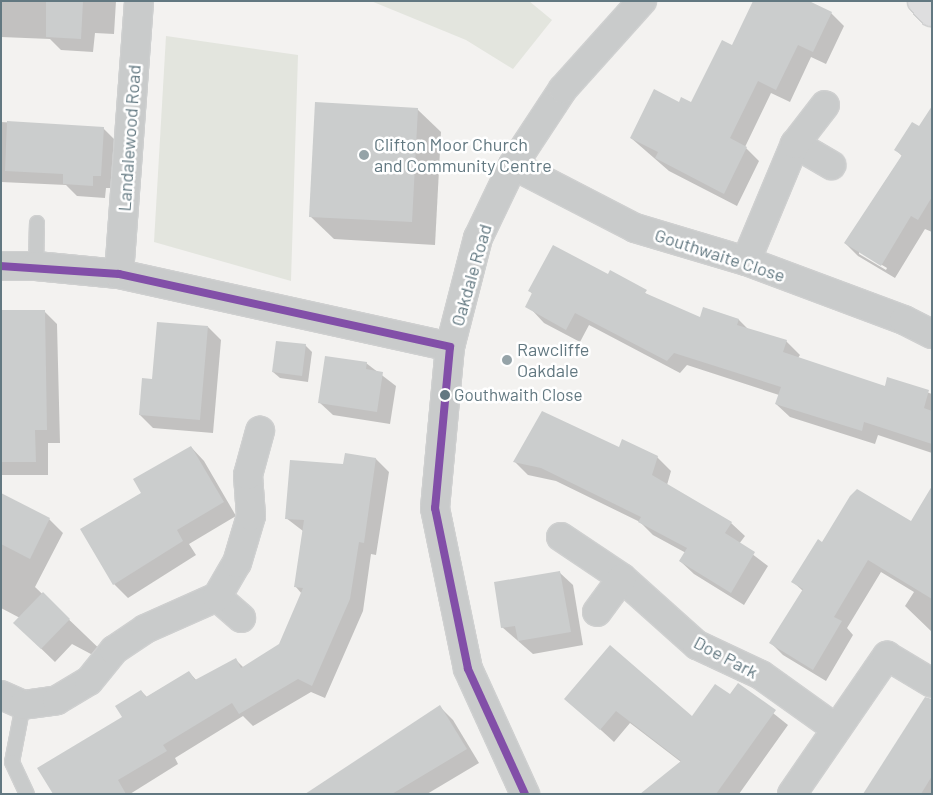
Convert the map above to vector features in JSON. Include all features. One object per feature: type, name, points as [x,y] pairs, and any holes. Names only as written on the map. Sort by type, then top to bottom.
[{"type":"street","name":"Landalewood Road","points":[[119,274],[139,1]]},
{"type":"street","name":"Oakdale Road","points":[[525,794],[468,669],[435,508],[450,347],[478,238],[513,165],[563,89],[642,1]]},
{"type":"street","points":[[922,1],[932,12]]},
{"type":"street","points":[[746,261],[796,144],[825,105]]},
{"type":"street","points":[[796,144],[830,165]]},
{"type":"street","name":"Gouthwaite Close","points":[[513,165],[635,228],[746,261],[904,320],[932,334]]},
{"type":"street","points":[[1,266],[36,266],[119,274],[450,347]]},
{"type":"street","points":[[12,700],[57,700],[89,681],[114,650],[145,629],[217,597],[237,563],[251,516],[248,475],[260,431]]},
{"type":"street","name":"Doe Park","points":[[561,537],[622,578],[697,645],[761,675],[835,728]]},
{"type":"street","points":[[597,612],[622,578]]},
{"type":"street","points":[[217,597],[241,618]]},
{"type":"street","points":[[792,794],[835,728],[887,656],[932,683]]},
{"type":"lane","points":[[36,266],[37,223]]},
{"type":"lane","points":[[12,700],[12,762],[27,794]]},
{"type":"shaded area","points":[[371,1],[529,1],[552,20],[513,69],[466,40]]},
{"type":"shaded area","points":[[166,36],[298,55],[291,281],[154,242]]},
{"type":"building","points":[[46,1],[83,1],[81,39],[46,37]]},
{"type":"building","points":[[753,1],[809,1],[832,12],[813,52],[798,45],[776,90],[758,81],[730,138],[747,147],[724,194],[655,158],[658,152],[630,138],[654,89],[679,102],[681,97],[691,102],[722,40],[732,45]]},
{"type":"building","name":"Clifton Moor Church and Community Centre","points":[[315,102],[418,108],[412,222],[309,217]]},
{"type":"building","points":[[932,106],[932,197],[918,220],[911,216],[881,266],[844,243],[902,155],[894,150],[912,122],[919,126]]},
{"type":"building","points":[[7,121],[104,127],[101,176],[93,176],[93,186],[63,184],[63,174],[5,171]]},
{"type":"building","points":[[553,245],[608,274],[610,270],[647,290],[645,293],[700,317],[703,307],[739,319],[737,325],[787,340],[783,352],[885,386],[887,377],[929,390],[924,408],[932,411],[932,444],[864,422],[862,431],[775,404],[781,387],[674,353],[667,361],[575,313],[566,330],[525,307],[532,293],[528,291]]},
{"type":"building","points":[[1,310],[45,310],[47,430],[35,430],[36,462],[1,462]]},
{"type":"building","points":[[157,322],[208,326],[200,420],[139,415],[142,378],[152,379]]},
{"type":"building","points":[[276,341],[306,344],[302,376],[272,372]]},
{"type":"building","points":[[325,356],[367,362],[366,369],[383,372],[377,412],[318,403]]},
{"type":"building","points":[[542,411],[619,447],[622,439],[658,456],[652,475],[732,522],[725,533],[755,552],[731,593],[679,561],[687,548],[638,522],[641,517],[541,468],[513,462]]},
{"type":"building","points":[[191,446],[224,502],[177,530],[183,541],[113,585],[80,529],[141,493],[133,479]]},
{"type":"building","points":[[345,453],[376,458],[364,543],[359,542],[350,599],[312,686],[298,679],[239,714],[232,703],[163,745],[167,751],[118,780],[126,794],[53,794],[37,768],[122,717],[115,706],[141,690],[146,697],[189,671],[195,680],[236,658],[241,668],[279,644],[303,588],[294,587],[304,520],[285,519],[290,460],[343,464]]},
{"type":"building","points":[[932,486],[932,599],[868,560],[834,617],[842,621],[813,670],[769,643],[803,589],[791,582],[818,539],[822,542],[850,496],[857,489],[911,521]]},
{"type":"building","points":[[1,493],[50,518],[30,559],[1,544]]},
{"type":"building","points":[[560,571],[571,632],[518,641],[515,626],[501,628],[494,582]]},
{"type":"building","points":[[43,592],[70,619],[41,649],[13,623]]},
{"type":"building","points":[[610,645],[692,716],[715,684],[730,694],[738,683],[776,710],[716,794],[640,794],[681,761],[616,711],[600,730],[564,699]]},
{"type":"building","points":[[925,697],[932,699],[932,776],[921,794],[863,794]]},
{"type":"building","points":[[440,705],[467,749],[392,794],[305,794]]},
{"type":"transit line","points":[[1,266],[119,274],[450,347]]},
{"type":"transit line","points":[[450,347],[435,508],[468,669],[525,794]]},
{"type":"place","name":"Clifton Moor Church and Community Centre","points":[[364,155]]},
{"type":"place","name":"Rawcliffe Oakdale","points":[[507,360]]},
{"type":"place","name":"Gouthwaith Close","points":[[445,395]]}]
